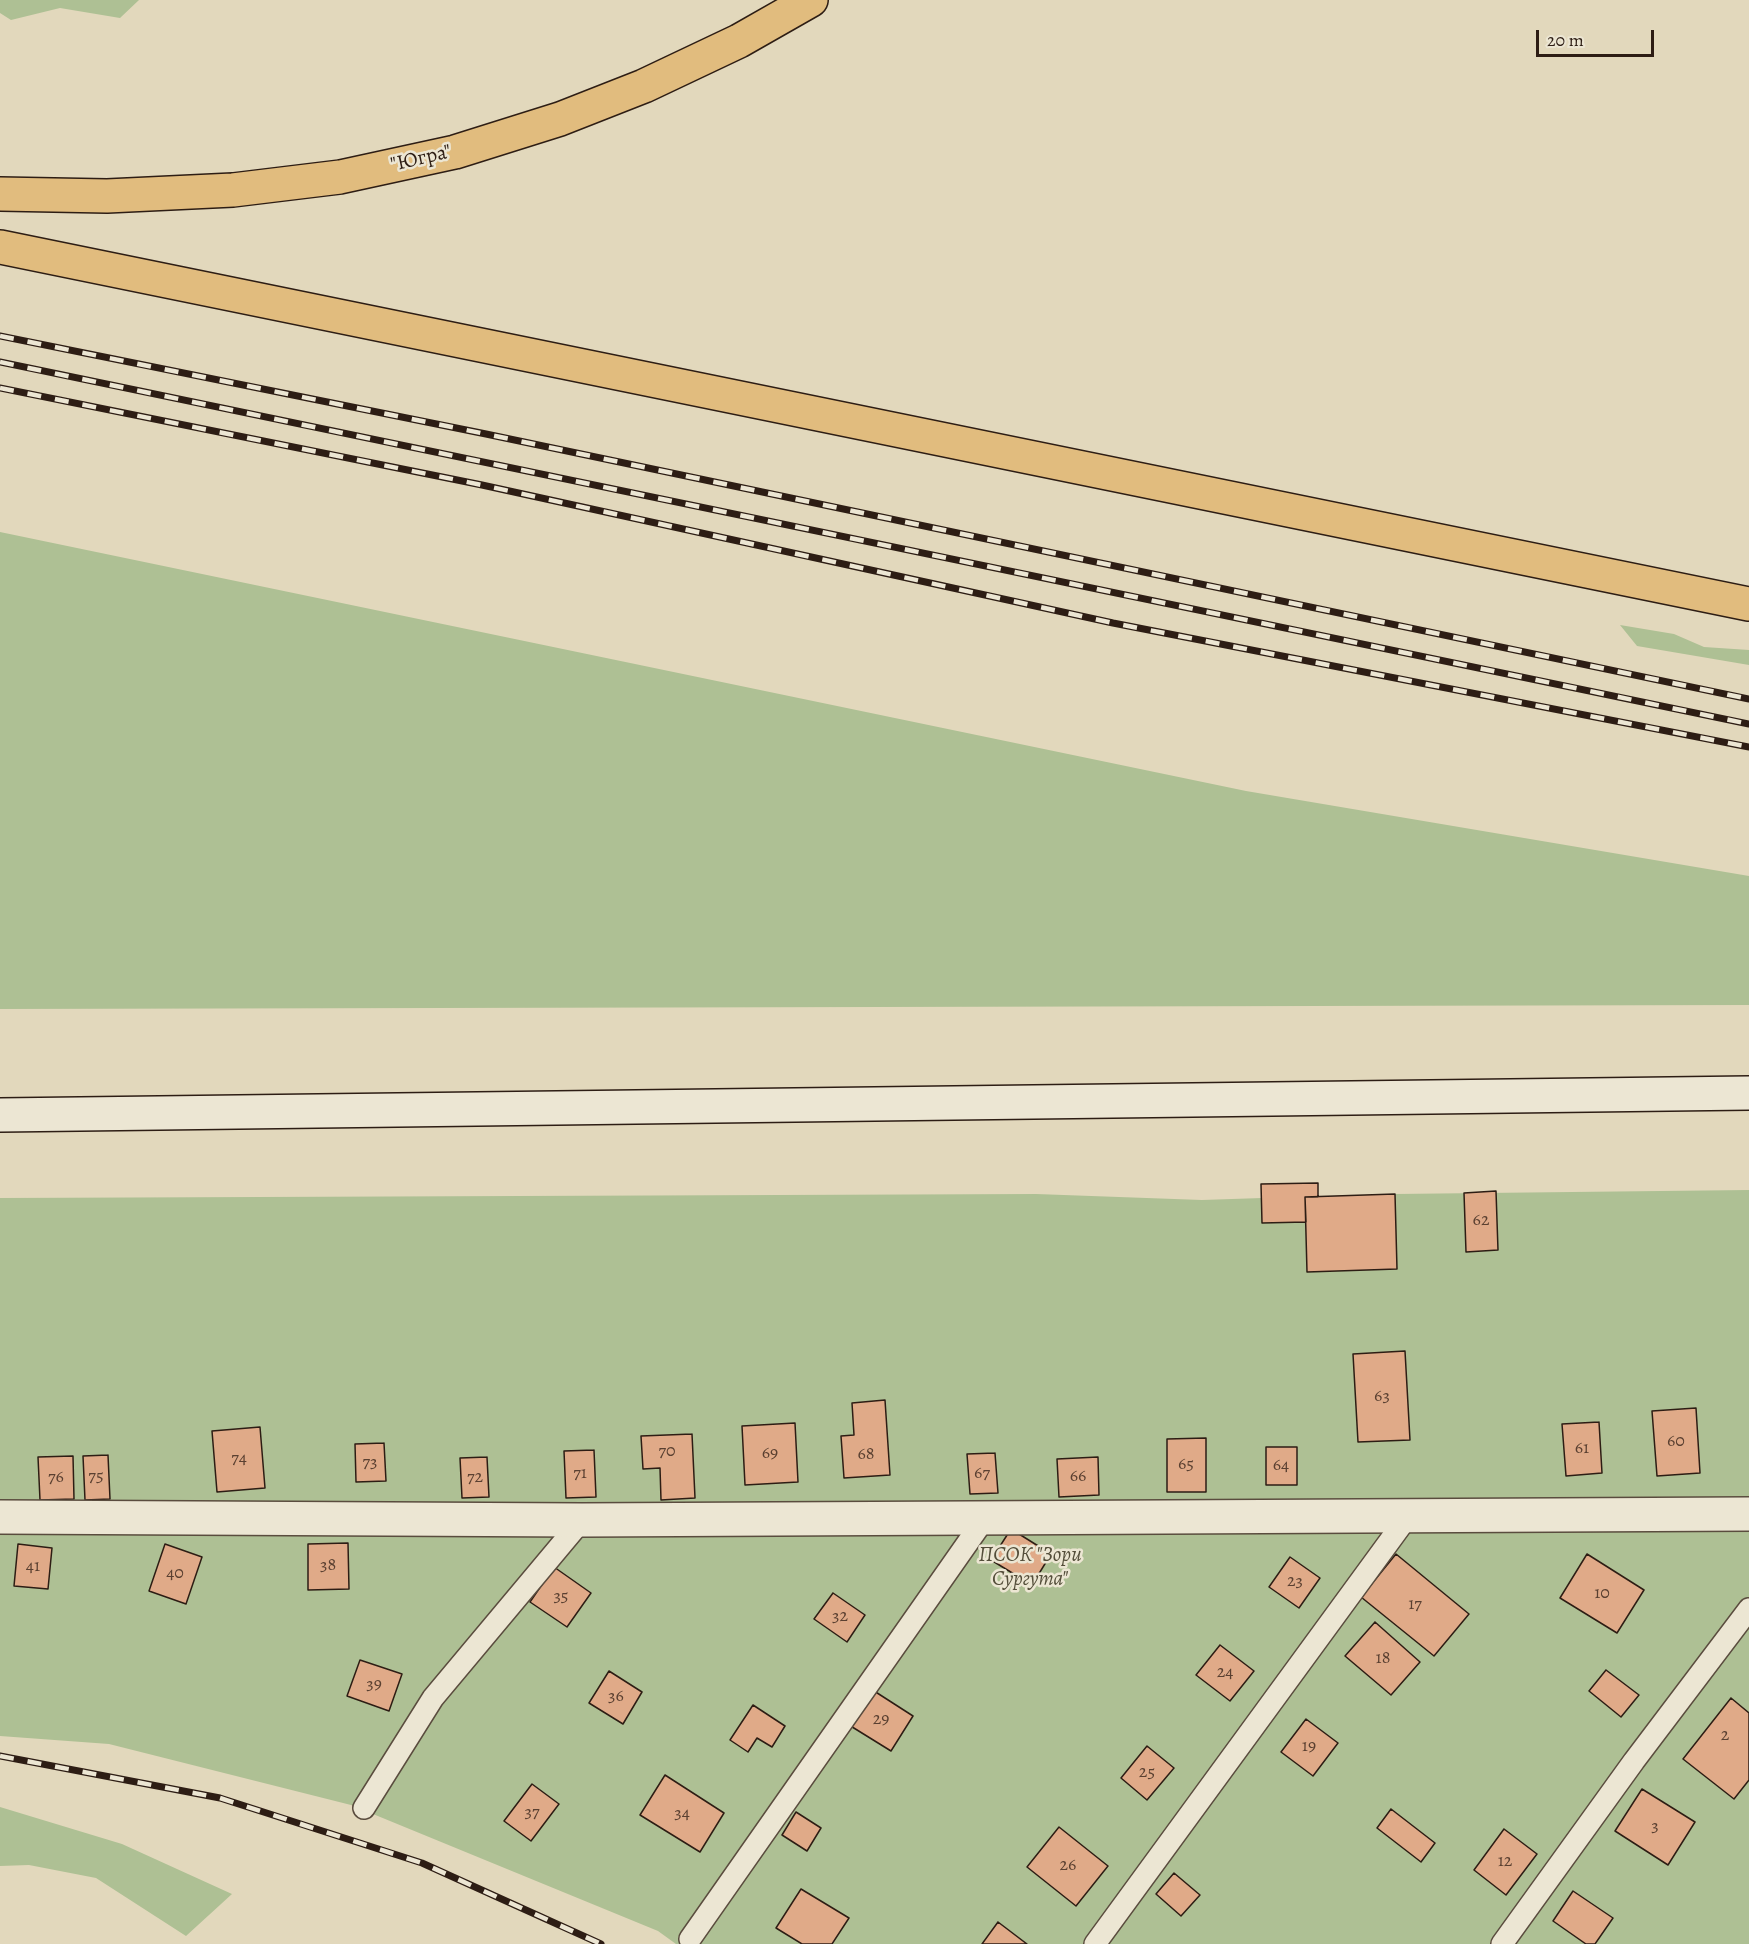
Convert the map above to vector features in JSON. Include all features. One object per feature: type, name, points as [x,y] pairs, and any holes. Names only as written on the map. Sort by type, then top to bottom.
[{"type":"highway","name":"\"Югра\"","points":[[0,194],[107,196],[233,190],[340,177],[455,152],[560,119],[644,86],[739,41],[811,0]]},
{"type":"highway","points":[[0,247],[1749,604]]},
{"type":"street","points":[[0,1115],[1749,1093]]},
{"type":"street","points":[[0,1517],[582,1520],[1749,1514]]},
{"type":"lane","points":[[1095,1944],[1408,1516]]},
{"type":"lane","points":[[690,1939],[985,1518]]},
{"type":"lane","points":[[364,1808],[433,1698],[582,1520]]},
{"type":"lane","points":[[1502,1944],[1634,1761],[1749,1610]]},
{"type":"green space","points":[[0,0],[139,0],[120,18],[60,8],[11,20],[0,13]]},
{"type":"green space","points":[[0,532],[1246,791],[1749,876],[1749,1005],[0,1009]]},
{"type":"green space","points":[[1620,625],[1674,634],[1704,647],[1749,650],[1749,665],[1637,646]]},
{"type":"green space","name":"ПСОК \"Зори Сургута\"","points":[[1749,1190],[1749,1944],[676,1944],[658,1931],[351,1805],[109,1744],[0,1736],[0,1198],[1036,1194],[1202,1200],[1262,1198],[1262,1222],[1395,1194]]},
{"type":"green space","points":[[0,1807],[122,1844],[232,1894],[186,1936],[96,1878],[29,1865],[0,1866]]},
{"type":"building","points":[[1318,1183],[1318,1197],[1305,1197],[1306,1222],[1262,1223],[1261,1184]]},
{"type":"building","points":[[1496,1191],[1498,1250],[1466,1252],[1464,1193]]},
{"type":"building","points":[[1395,1194],[1397,1269],[1307,1272],[1305,1197]]},
{"type":"building","points":[[1405,1351],[1410,1440],[1358,1442],[1353,1354]]},
{"type":"building","points":[[885,1400],[890,1475],[844,1478],[841,1436],[854,1435],[852,1403]]},
{"type":"building","points":[[1696,1408],[1700,1473],[1657,1476],[1652,1411]]},
{"type":"building","points":[[1599,1422],[1602,1473],[1566,1476],[1562,1424]]},
{"type":"building","points":[[795,1423],[798,1482],[745,1485],[742,1426]]},
{"type":"building","points":[[260,1427],[265,1488],[217,1492],[212,1431]]},
{"type":"building","points":[[692,1434],[695,1498],[661,1500],[660,1468],[643,1469],[641,1436]]},
{"type":"building","points":[[1206,1438],[1206,1492],[1167,1492],[1167,1439]]},
{"type":"building","points":[[384,1443],[386,1481],[356,1482],[355,1444]]},
{"type":"building","points":[[1266,1447],[1297,1447],[1297,1485],[1266,1485]]},
{"type":"building","points":[[594,1450],[596,1497],[566,1498],[564,1451]]},
{"type":"building","points":[[995,1453],[998,1493],[970,1494],[967,1454]]},
{"type":"building","points":[[108,1455],[110,1499],[85,1500],[83,1456]]},
{"type":"building","points":[[73,1456],[74,1499],[40,1500],[38,1457]]},
{"type":"building","points":[[487,1457],[489,1497],[462,1498],[460,1458]]},
{"type":"building","points":[[1098,1457],[1099,1495],[1059,1497],[1057,1459]]},
{"type":"building","points":[[1011,1529],[1051,1554],[1032,1585],[991,1560]]},
{"type":"building","points":[[348,1543],[349,1589],[308,1590],[308,1544]]},
{"type":"building","points":[[18,1544],[52,1548],[48,1589],[14,1586]]},
{"type":"building","points":[[165,1544],[202,1557],[186,1604],[149,1591]]},
{"type":"building","points":[[1396,1554],[1469,1614],[1434,1656],[1361,1597]]},
{"type":"building","points":[[1587,1554],[1644,1590],[1617,1633],[1560,1598]]},
{"type":"building","points":[[1290,1557],[1320,1578],[1299,1608],[1269,1587]]},
{"type":"building","points":[[554,1567],[591,1593],[567,1627],[530,1602]]},
{"type":"building","points":[[833,1593],[865,1615],[847,1642],[814,1619]]},
{"type":"building","points":[[1375,1622],[1420,1662],[1391,1695],[1345,1656]]},
{"type":"building","points":[[1220,1645],[1254,1671],[1230,1701],[1196,1675]]},
{"type":"building","points":[[360,1660],[402,1674],[389,1711],[347,1696]]},
{"type":"building","points":[[1606,1670],[1639,1695],[1621,1717],[1589,1691]]},
{"type":"building","points":[[609,1671],[642,1692],[623,1724],[589,1703]]},
{"type":"building","points":[[871,1689],[913,1716],[891,1751],[849,1725]]},
{"type":"building","points":[[1731,1698],[1749,1713],[1749,1780],[1734,1799],[1683,1759]]},
{"type":"building","points":[[753,1705],[785,1726],[772,1747],[757,1738],[748,1752],[730,1740]]},
{"type":"building","points":[[1306,1719],[1338,1743],[1313,1776],[1281,1752]]},
{"type":"building","points":[[1147,1746],[1174,1768],[1147,1800],[1121,1778]]},
{"type":"building","points":[[665,1775],[724,1813],[700,1852],[640,1815]]},
{"type":"building","points":[[532,1784],[559,1804],[531,1841],[504,1821]]},
{"type":"building","points":[[1642,1789],[1695,1822],[1668,1865],[1615,1831]]},
{"type":"building","points":[[1391,1809],[1435,1843],[1421,1862],[1377,1828]]},
{"type":"building","points":[[796,1812],[821,1828],[807,1851],[782,1835]]},
{"type":"building","points":[[1059,1827],[1108,1866],[1076,1906],[1027,1867]]},
{"type":"building","points":[[1504,1829],[1537,1854],[1506,1895],[1474,1870]]},
{"type":"building","points":[[1174,1873],[1200,1895],[1181,1916],[1156,1894]]},
{"type":"building","points":[[801,1889],[849,1918],[832,1944],[802,1944],[776,1928]]},
{"type":"building","points":[[1573,1891],[1613,1918],[1595,1944],[1586,1944],[1553,1921]]},
{"type":"building","points":[[998,1922],[1027,1944],[982,1944]]},
{"type":"railway","points":[[0,336],[486,434],[1749,699]]},
{"type":"railway","points":[[0,362],[1749,724]]},
{"type":"railway","points":[[0,388],[482,485],[1113,623],[1749,747]]},
{"type":"railway","points":[[0,1756],[220,1798],[422,1863],[601,1944]]}]
